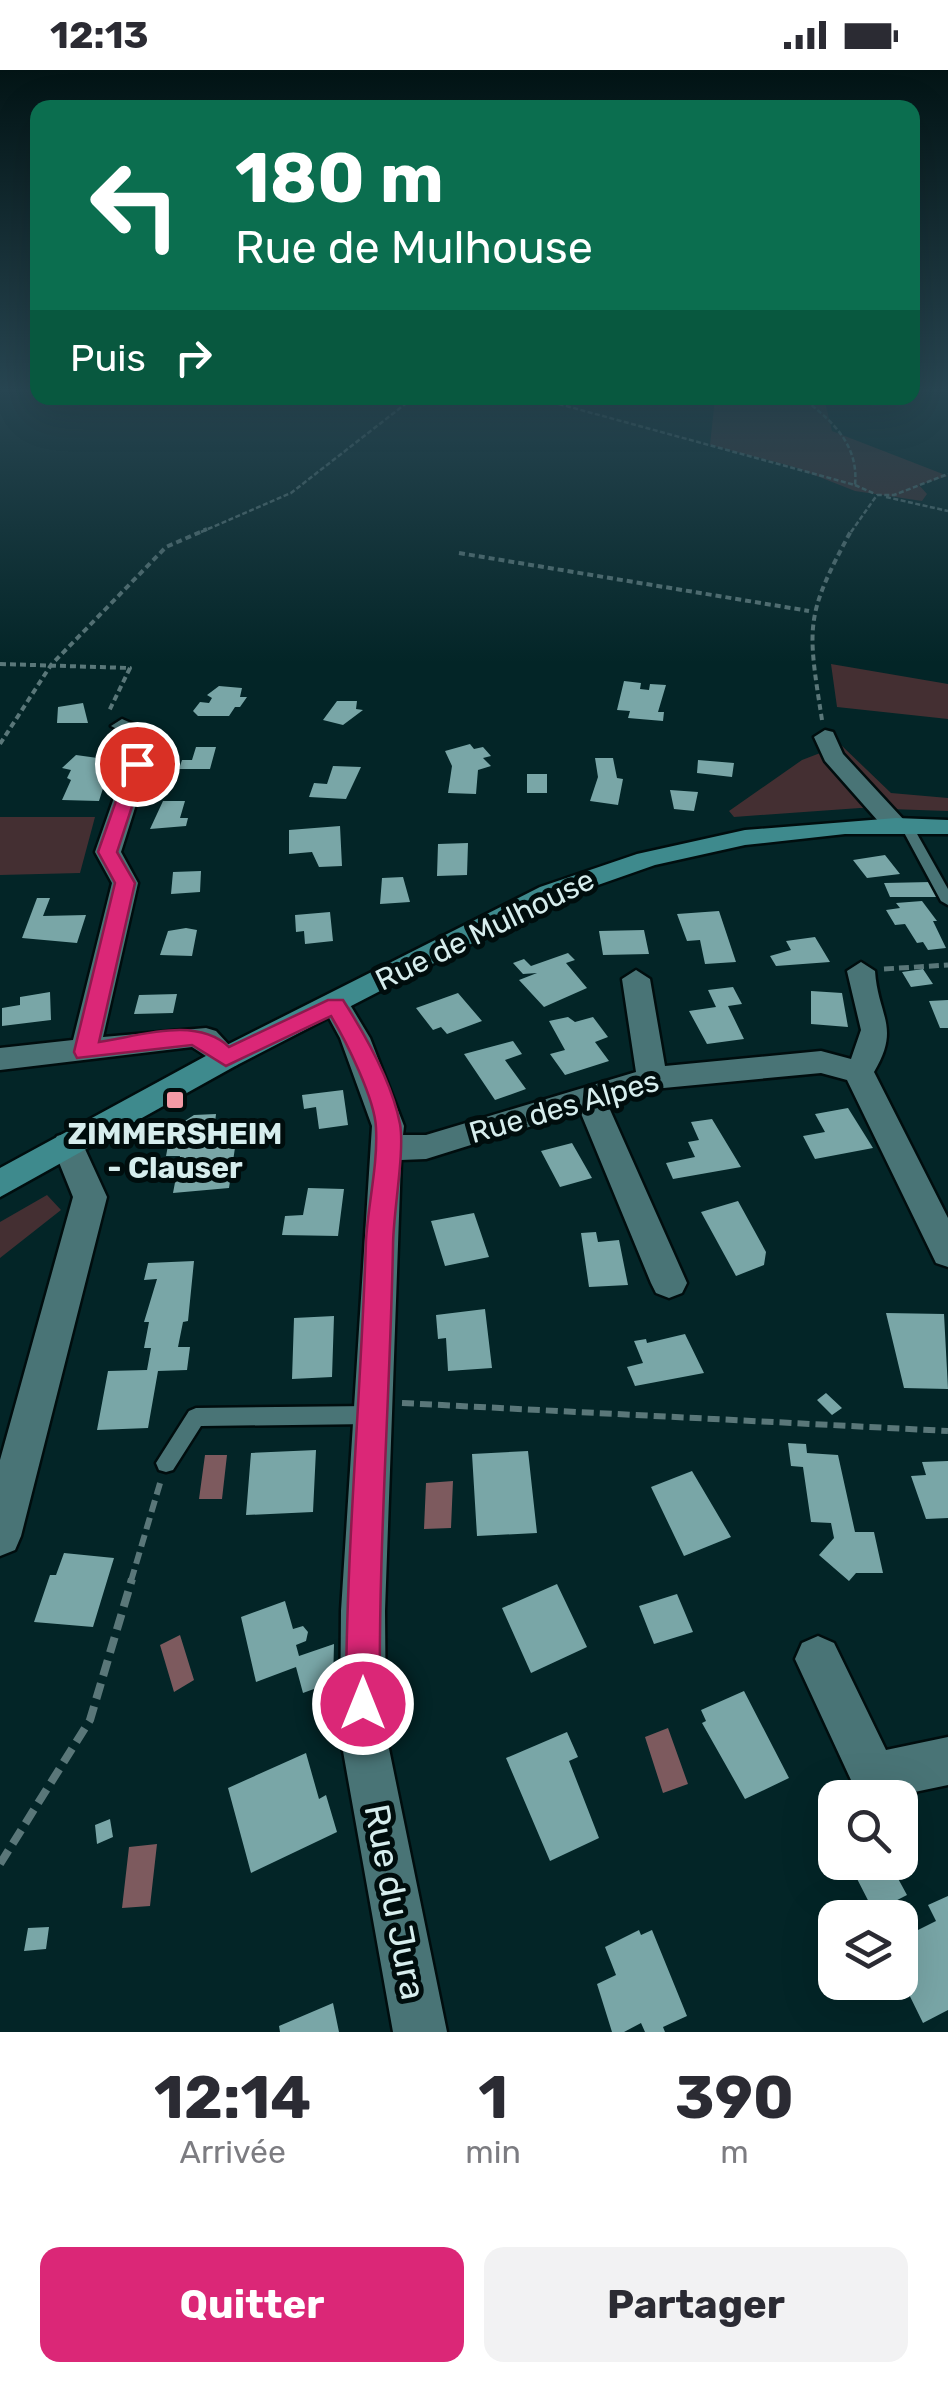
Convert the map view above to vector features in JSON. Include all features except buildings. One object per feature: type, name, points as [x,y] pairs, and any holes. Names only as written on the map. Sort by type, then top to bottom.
[{"type":"main road","name":"Rue de Mulhouse","points":[[0,1184],[226,1058],[549,893],[632,861],[755,834],[900,825],[948,827]]},
{"type":"street","points":[[85,1052],[125,883],[108,852],[147,736],[122,726]]},
{"type":"street","points":[[825,737],[833,756],[900,825]]},
{"type":"street","points":[[862,970],[860,989],[878,1028],[875,1050],[859,1072],[948,1252]]},
{"type":"street","points":[[636,980],[652,1078]]},
{"type":"street","name":"Rue du Jura","points":[[336,1005],[356,1038],[382,1108],[389,1148],[380,1206],[375,1408],[362,1611],[363,1734],[420,2032]]},
{"type":"street","points":[[0,1059],[192,1037],[206,1038],[226,1058]]},
{"type":"street","name":"Rue des Alpes","points":[[389,1148],[426,1147],[652,1078],[821,1062],[859,1072]]},
{"type":"street","points":[[590,1100],[636,1196],[669,1283]]},
{"type":"street","points":[[0,1536],[90,1197],[68,1145]]},
{"type":"street","points":[[818,1659],[874,1776],[948,1761]]},
{"type":"lane","points":[[900,825],[948,902]]},
{"type":"lane","points":[[166,1463],[196,1417],[375,1408]]},
{"type":"path","points":[[0,744],[51,666],[166,547],[291,493],[308,480]]},
{"type":"path","points":[[836,480],[877,495],[948,511]]},
{"type":"path","points":[[856,480],[856,485]]},
{"type":"path","points":[[877,495],[894,494],[933,480]]},
{"type":"path","points":[[825,737],[810,656],[809,611],[828,566],[877,495]]},
{"type":"path","points":[[459,553],[809,611]]},
{"type":"path","points":[[0,664],[130,668],[107,716],[122,726]]},
{"type":"path","points":[[862,970],[948,965]]},
{"type":"path","points":[[375,1408],[948,1430]]},
{"type":"path","points":[[0,1864],[90,1720],[166,1463]]},
{"type":"shaded area","points":[[826,480],[937,480],[919,485],[927,494],[922,501],[855,491]]},
{"type":"shaded area","points":[[831,664],[948,684],[948,719],[837,707]]},
{"type":"shaded area","points":[[841,745],[891,793],[948,798],[948,811],[860,808],[734,817],[729,811],[802,760]]},
{"type":"shaded area","points":[[0,817],[95,817],[80,873],[0,875]]},
{"type":"shaded area","points":[[47,1195],[61,1210],[0,1258],[0,1222]]},
{"type":"shaded area","points":[[205,1455],[227,1455],[222,1499],[199,1499]]},
{"type":"shaded area","points":[[453,1481],[451,1528],[424,1529],[426,1483]]},
{"type":"shaded area","points":[[180,1635],[194,1680],[174,1692],[160,1645]]},
{"type":"shaded area","points":[[668,1728],[688,1784],[663,1793],[645,1737]]},
{"type":"shaded area","points":[[157,1844],[150,1906],[122,1908],[129,1847]]},
{"type":"place","name":"ZIMMERSHEIM - Clauser","points":[[175,1100]]},
{"type":"route","points":[[137,764],[108,852],[125,883],[85,1052],[192,1037],[206,1038],[226,1058],[336,1005],[356,1038],[388,1126],[389,1148],[380,1206],[375,1415],[362,1611],[363,1704]]}]
